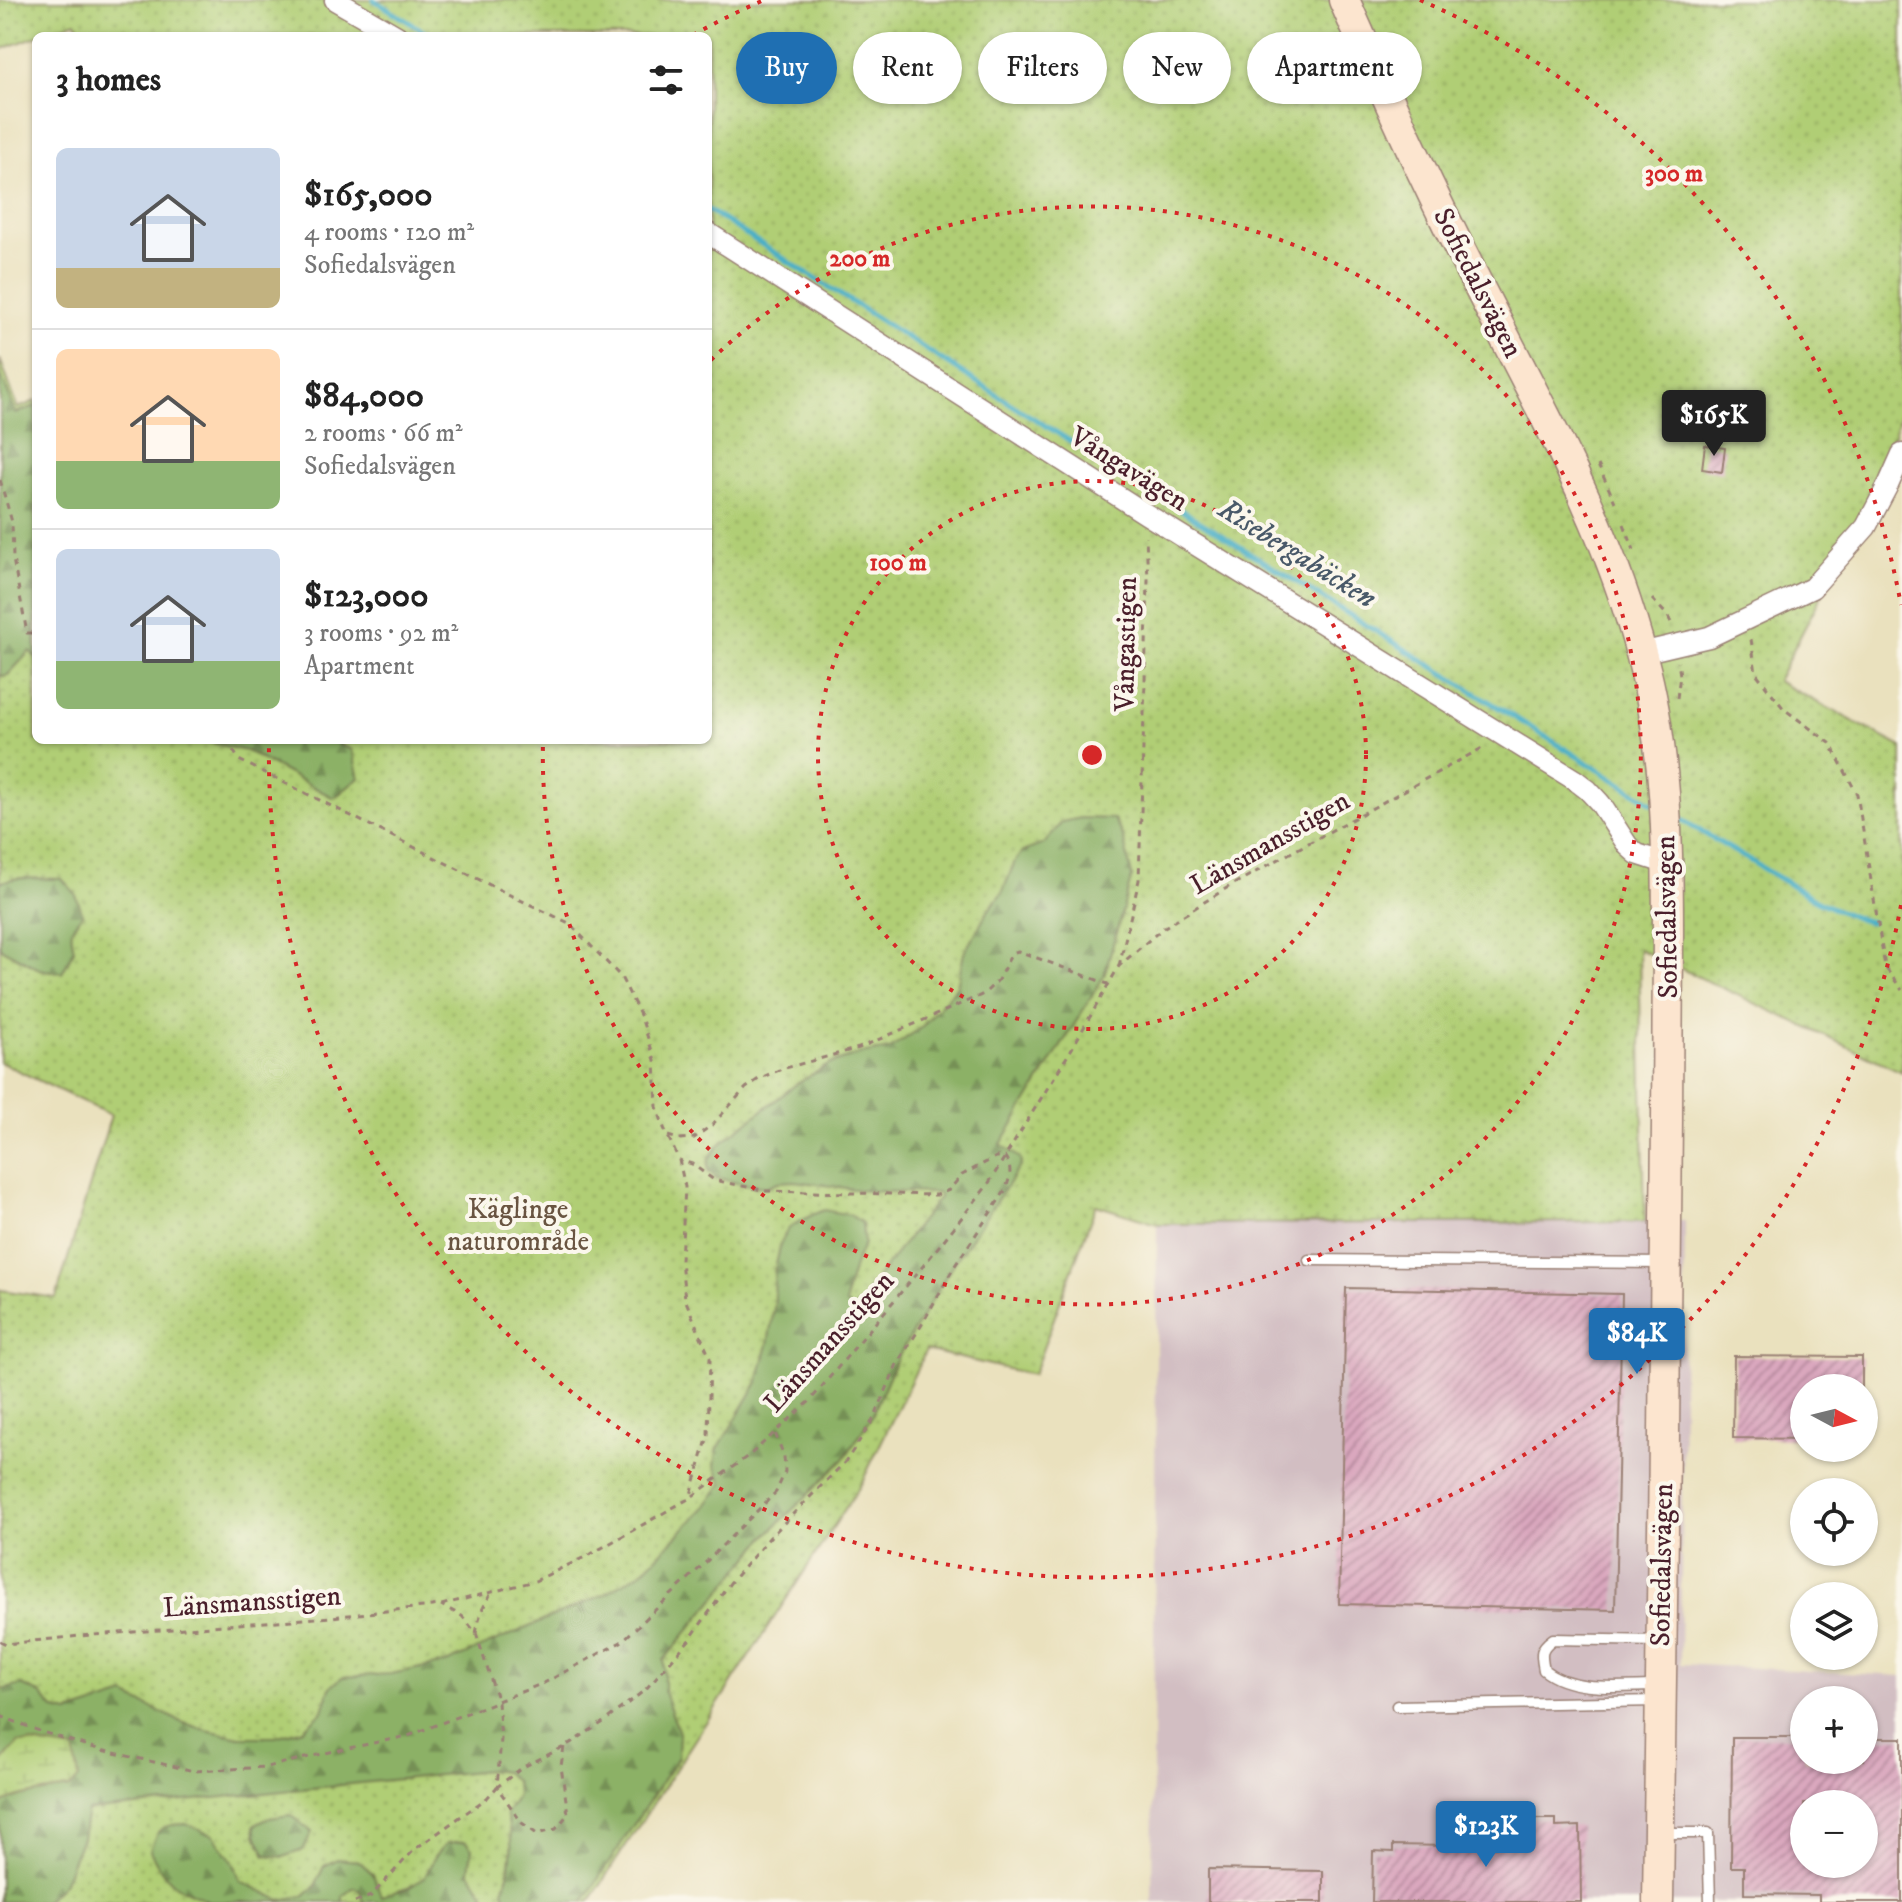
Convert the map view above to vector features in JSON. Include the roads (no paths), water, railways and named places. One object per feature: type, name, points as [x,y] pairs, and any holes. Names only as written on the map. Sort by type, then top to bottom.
[{"type":"main road","name":"Sofiedalsvägen","points":[[1344,0],[1397,120],[1550,422],[1596,522],[1641,653],[1652,695],[1663,779],[1668,857],[1658,1902]]},
{"type":"street","points":[[335,0],[390,32]]},
{"type":"street","name":"Vångavägen","points":[[712,236],[1146,514],[1588,790],[1637,854],[1668,857]]},
{"type":"street","points":[[1641,653],[1709,637],[1812,588],[1866,527],[1902,454]]},
{"type":"lane","points":[[1309,1260],[1666,1263]]},
{"type":"lane","points":[[1660,1694],[1565,1683],[1544,1670],[1541,1654],[1544,1645],[1553,1639],[1661,1642]]},
{"type":"lane","points":[[1397,1706],[1660,1694]]},
{"type":"lane","points":[[1659,1833],[1708,1833],[1710,1902]]},
{"type":"waterway","name":"Risebergabäcken","points":[[374,0],[425,32]]},
{"type":"waterway","name":"Risebergabäcken","points":[[712,213],[1022,411],[1652,803]]},
{"type":"waterway","name":"Risebergabäcken","points":[[1675,816],[1821,903],[1870,922]]},
{"type":"park label","name":"Käglinge naturområde","points":[[518,1225]]}]
